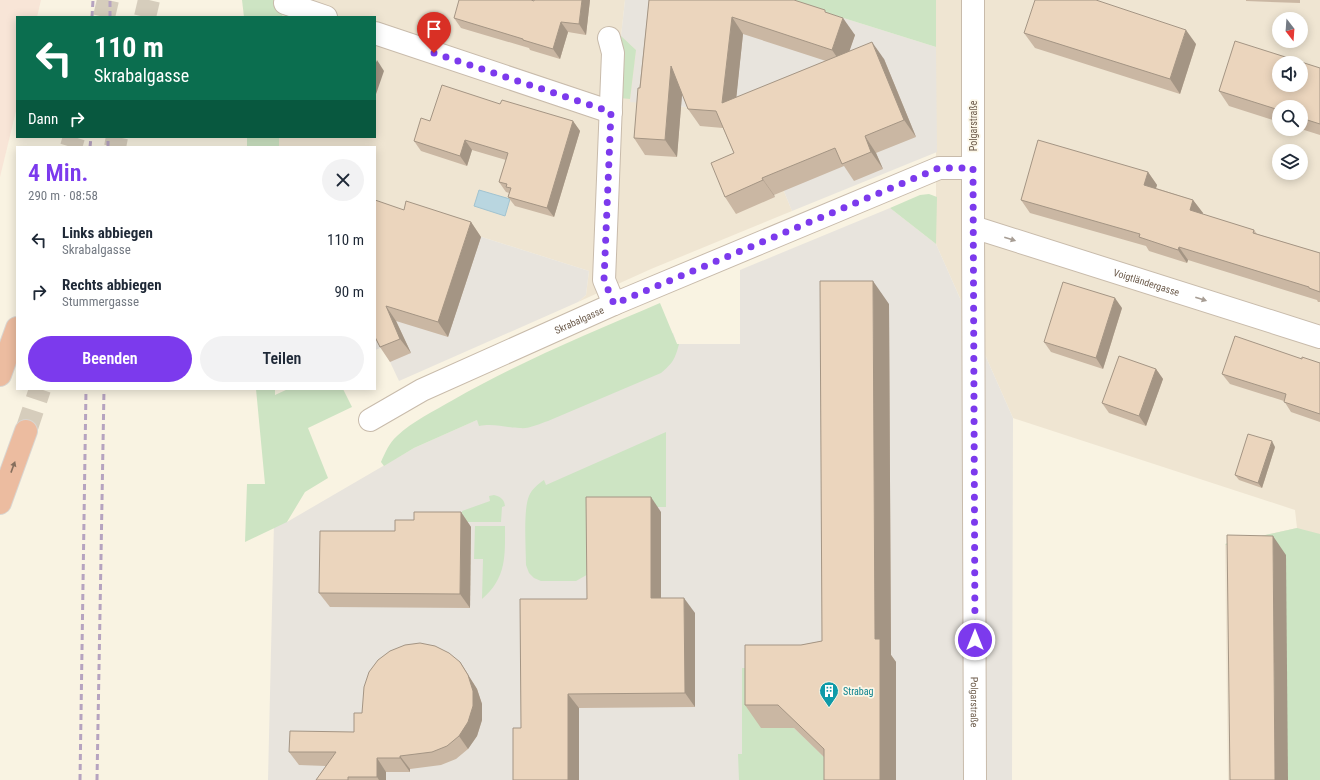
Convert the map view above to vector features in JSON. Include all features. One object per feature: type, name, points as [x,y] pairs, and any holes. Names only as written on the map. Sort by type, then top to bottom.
[{"type":"highway","points":[[0,375],[16,331]]},
{"type":"highway","points":[[0,503],[26,431]]},
{"type":"street","name":"Polgarstraße","points":[[973,0],[975,780]]},
{"type":"street","points":[[285,3],[323,16]]},
{"type":"street","points":[[376,33],[611,112]]},
{"type":"street","points":[[609,38],[613,53],[604,280],[614,304]]},
{"type":"street","name":"Skrabalgasse","points":[[370,420],[422,390],[614,304],[939,168],[973,168]]},
{"type":"street","name":"Voigtländergasse","points":[[973,227],[1320,337]]},
{"type":"shaded area","points":[[0,0],[41,0],[37,16],[16,16],[16,111],[0,177]]},
{"type":"shaded area","points":[[285,0],[625,0],[621,36],[636,50],[650,104],[752,113],[792,211],[651,269],[578,302],[586,295],[589,271],[376,203],[376,146],[279,146],[279,138],[376,138],[376,16],[282,16]]},
{"type":"shaded area","points":[[625,0],[786,0],[936,47],[937,152],[792,211],[752,113],[630,102],[636,50],[621,36]]},
{"type":"shaded area","points":[[936,0],[1320,0],[1320,780],[1228,780],[1225,544],[1297,528],[1295,510],[1013,418],[936,244]]},
{"type":"shaded area","points":[[376,203],[589,271],[586,295],[578,302],[399,381],[383,347],[376,350]]},
{"type":"shaded area","points":[[890,208],[936,244],[1013,418],[1012,780],[268,780],[274,522],[287,522],[414,448],[673,333],[677,344],[740,344],[740,270]]},
{"type":"green space","points":[[242,0],[285,0],[282,16],[244,16]]},
{"type":"green space","points":[[786,0],[936,0],[936,47]]},
{"type":"green space","points":[[619,36],[621,36],[636,50],[630,99],[620,98]]},
{"type":"green space","points":[[247,138],[279,138],[279,146],[247,146]]},
{"type":"green space","points":[[929,194],[937,197],[936,244],[890,208],[920,195]]},
{"type":"green space","points":[[660,303],[677,344],[679,344],[673,360],[661,373],[534,426],[527,428],[515,428],[490,425],[479,426],[477,420],[414,448],[384,466],[381,462],[394,439],[431,412],[503,373]]},
{"type":"green space","points":[[256,390],[275,390],[275,395],[286,390],[344,390],[352,407],[308,428],[328,478],[305,492],[287,522],[245,542],[247,484],[265,484]]},
{"type":"green space","points":[[666,432],[666,507],[597,507],[597,569],[576,581],[541,581],[534,578],[529,573],[526,565],[525,529],[527,502],[533,489],[544,480],[546,485]]},
{"type":"green space","points":[[494,495],[502,499],[505,504],[505,506],[502,507],[501,522],[462,522],[462,511],[490,501],[489,496]]},
{"type":"green space","points":[[475,526],[505,526],[503,566],[496,583],[482,599],[483,559],[474,559]]},
{"type":"green space","points":[[1297,528],[1320,534],[1320,780],[1287,780],[1240,553],[1225,544]]},
{"type":"green space","points":[[742,668],[761,668],[761,728],[794,728],[840,772],[840,780],[739,780],[738,754],[742,754]]},
{"type":"water","points":[[479,190],[510,199],[505,216],[474,206]]},
{"type":"building","points":[[459,0],[582,0],[579,24],[561,22],[553,49],[454,18]]},
{"type":"building","points":[[649,0],[794,0],[825,10],[825,12],[843,18],[832,50],[732,17],[722,103],[872,42],[904,120],[865,136],[871,152],[842,164],[835,148],[762,178],[763,180],[725,197],[711,163],[734,153],[716,111],[688,109],[671,66],[665,140],[634,138],[638,88],[640,88]]},
{"type":"building","points":[[1035,0],[1096,0],[1186,30],[1170,79],[1024,33]]},
{"type":"building","points":[[1235,41],[1282,56],[1272,56],[1272,92],[1308,92],[1308,64],[1320,68],[1320,124],[1308,120],[1308,100],[1272,100],[1272,108],[1219,91]]},
{"type":"building","points":[[442,85],[500,104],[502,100],[573,121],[547,208],[508,197],[511,188],[506,187],[507,184],[499,182],[508,153],[465,140],[460,156],[414,141],[421,118],[430,121]]},
{"type":"building","points":[[1038,140],[1148,172],[1144,185],[1193,200],[1190,210],[1254,230],[1253,233],[1320,253],[1320,292],[1309,287],[1179,247],[1178,250],[1139,237],[1140,234],[1021,200]]},
{"type":"building","points":[[376,200],[404,210],[406,201],[471,222],[438,322],[386,306],[400,339],[380,347],[376,339]]},
{"type":"building","points":[[820,281],[873,281],[875,639],[880,639],[880,780],[824,780],[824,749],[778,705],[745,705],[745,645],[801,645],[822,641]]},
{"type":"building","points":[[1063,282],[1115,298],[1096,358],[1044,342]]},
{"type":"building","points":[[1235,336],[1302,359],[1302,357],[1320,363],[1320,414],[1284,402],[1286,394],[1222,374]]},
{"type":"building","points":[[1119,356],[1156,369],[1139,416],[1102,403]]},
{"type":"building","points":[[1248,434],[1272,441],[1258,483],[1235,475]]},
{"type":"building","points":[[586,497],[651,497],[651,598],[684,598],[685,693],[568,694],[568,780],[513,780],[513,728],[521,728],[520,599],[587,599]]},
{"type":"building","points":[[414,512],[461,512],[460,594],[319,593],[320,531],[395,531],[395,520],[414,520]]},
{"type":"building","points":[[1227,535],[1273,536],[1275,780],[1230,780]]},
{"type":"building","points":[[420,643],[435,646],[449,653],[460,662],[468,675],[473,691],[473,706],[468,722],[459,736],[447,746],[432,752],[400,756],[400,758],[377,758],[377,777],[348,777],[348,780],[316,780],[336,752],[289,752],[290,731],[354,732],[354,713],[362,713],[364,687],[369,672],[378,660],[390,651],[405,645]]},
{"type":"tunnel","points":[[104,16],[108,0]]},
{"type":"tunnel","points":[[145,16],[149,0]]},
{"type":"tunnel","points":[[71,146],[74,138]]},
{"type":"tunnel","points":[[115,146],[117,138]]},
{"type":"tunnel","points":[[26,431],[40,390]]},
{"type":"railway","points":[[92,16],[93,0]]},
{"type":"railway","points":[[110,0],[110,16]]},
{"type":"railway","points":[[90,146],[91,138]]},
{"type":"railway","points":[[108,138],[108,146]]},
{"type":"railway","points":[[80,780],[86,390]]},
{"type":"railway","points":[[97,780],[104,390]]},
{"type":"place","name":"Strabag","points":[[829,708]]},
{"type":"route","points":[[434,53],[611,112],[604,280],[614,304],[939,168],[973,168],[975,640]]}]
